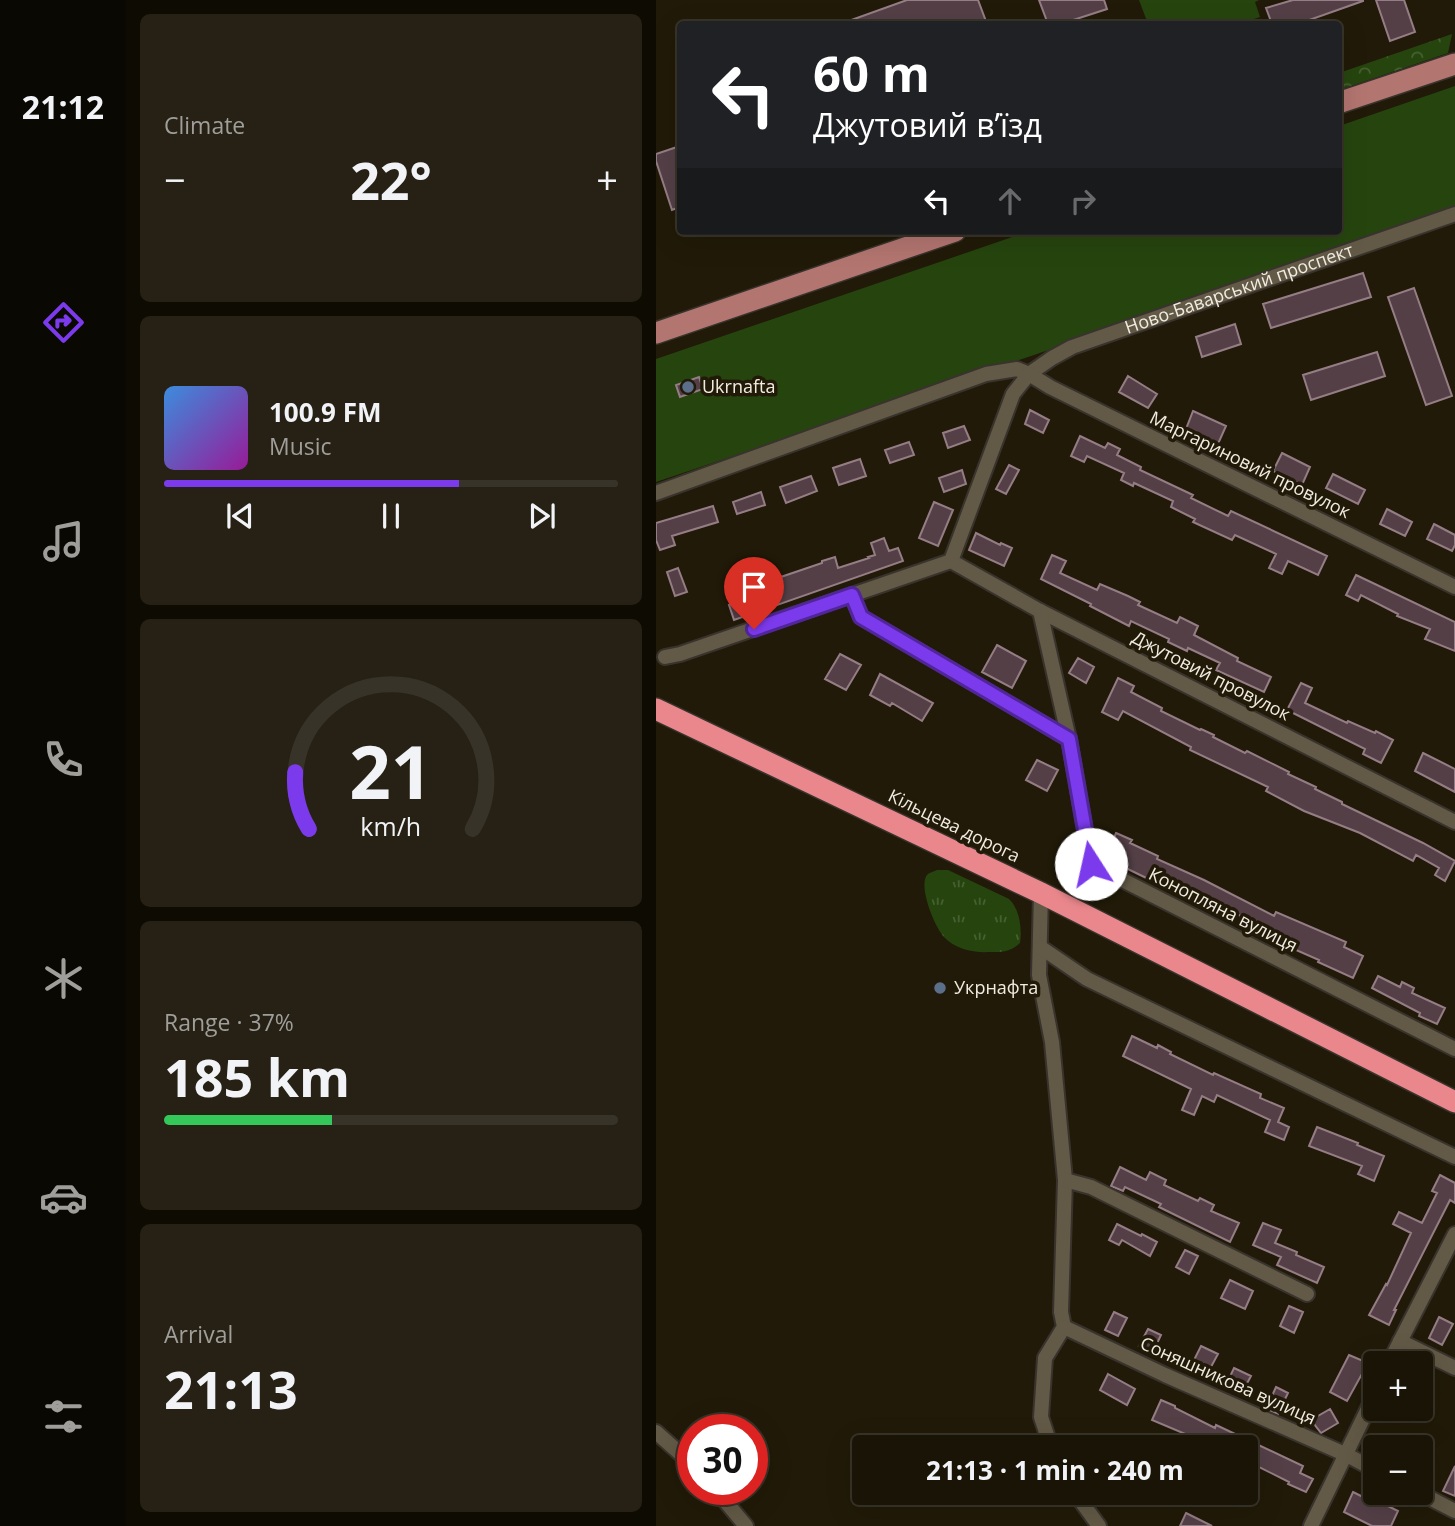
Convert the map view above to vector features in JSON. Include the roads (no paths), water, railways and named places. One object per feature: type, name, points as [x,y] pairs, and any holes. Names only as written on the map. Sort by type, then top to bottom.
[{"type":"highway","name":"Кільцева дорога","points":[[656,709],[1041,892],[1455,1102]]},
{"type":"main road","points":[[1342,102],[1455,64]]},
{"type":"main road","points":[[656,333],[943,235]]},
{"type":"street","name":"Ново-Баварський проспект","points":[[951,561],[1012,394],[1029,374],[1052,358],[1072,347],[1455,214]]},
{"type":"street","points":[[656,493],[986,374],[1017,369],[1029,374]]},
{"type":"street","name":"Маргариновий провулок","points":[[1029,374],[1050,387],[1455,587]]},
{"type":"street","points":[[665,657],[951,561]]},
{"type":"street","name":"Джутовий провулок","points":[[951,561],[1040,611],[1455,822]]},
{"type":"street","points":[[852,595],[861,617],[1069,739]]},
{"type":"street","name":"Конопляна вулиця","points":[[1040,611],[1069,739],[1091,864],[1455,1049]]},
{"type":"street","points":[[1041,892],[1039,975],[1052,1042],[1065,1180],[1061,1312],[1064,1327],[1045,1357],[1041,1417],[1047,1435]]},
{"type":"street","points":[[1040,947],[1087,979],[1455,1157]]},
{"type":"street","points":[[1065,1180],[1091,1187],[1307,1294]]},
{"type":"street","points":[[1395,1351],[1455,1234]]},
{"type":"street","name":"Соняшникова вулиця","points":[[1064,1327],[1363,1464]]},
{"type":"street","points":[[1400,1341],[1455,1368]]},
{"type":"street","points":[[1311,1526],[1363,1420]]},
{"type":"street","points":[[656,1432],[677,1451]]},
{"type":"street","points":[[1433,1500],[1455,1511]]},
{"type":"street","points":[[728,1505],[746,1526]]},
{"type":"street","points":[[1084,1505],[1099,1526]]},
{"type":"place","name":"Ukrnafta","points":[[688,387]]},
{"type":"place","name":"Укрнафта","points":[[940,988]]}]
